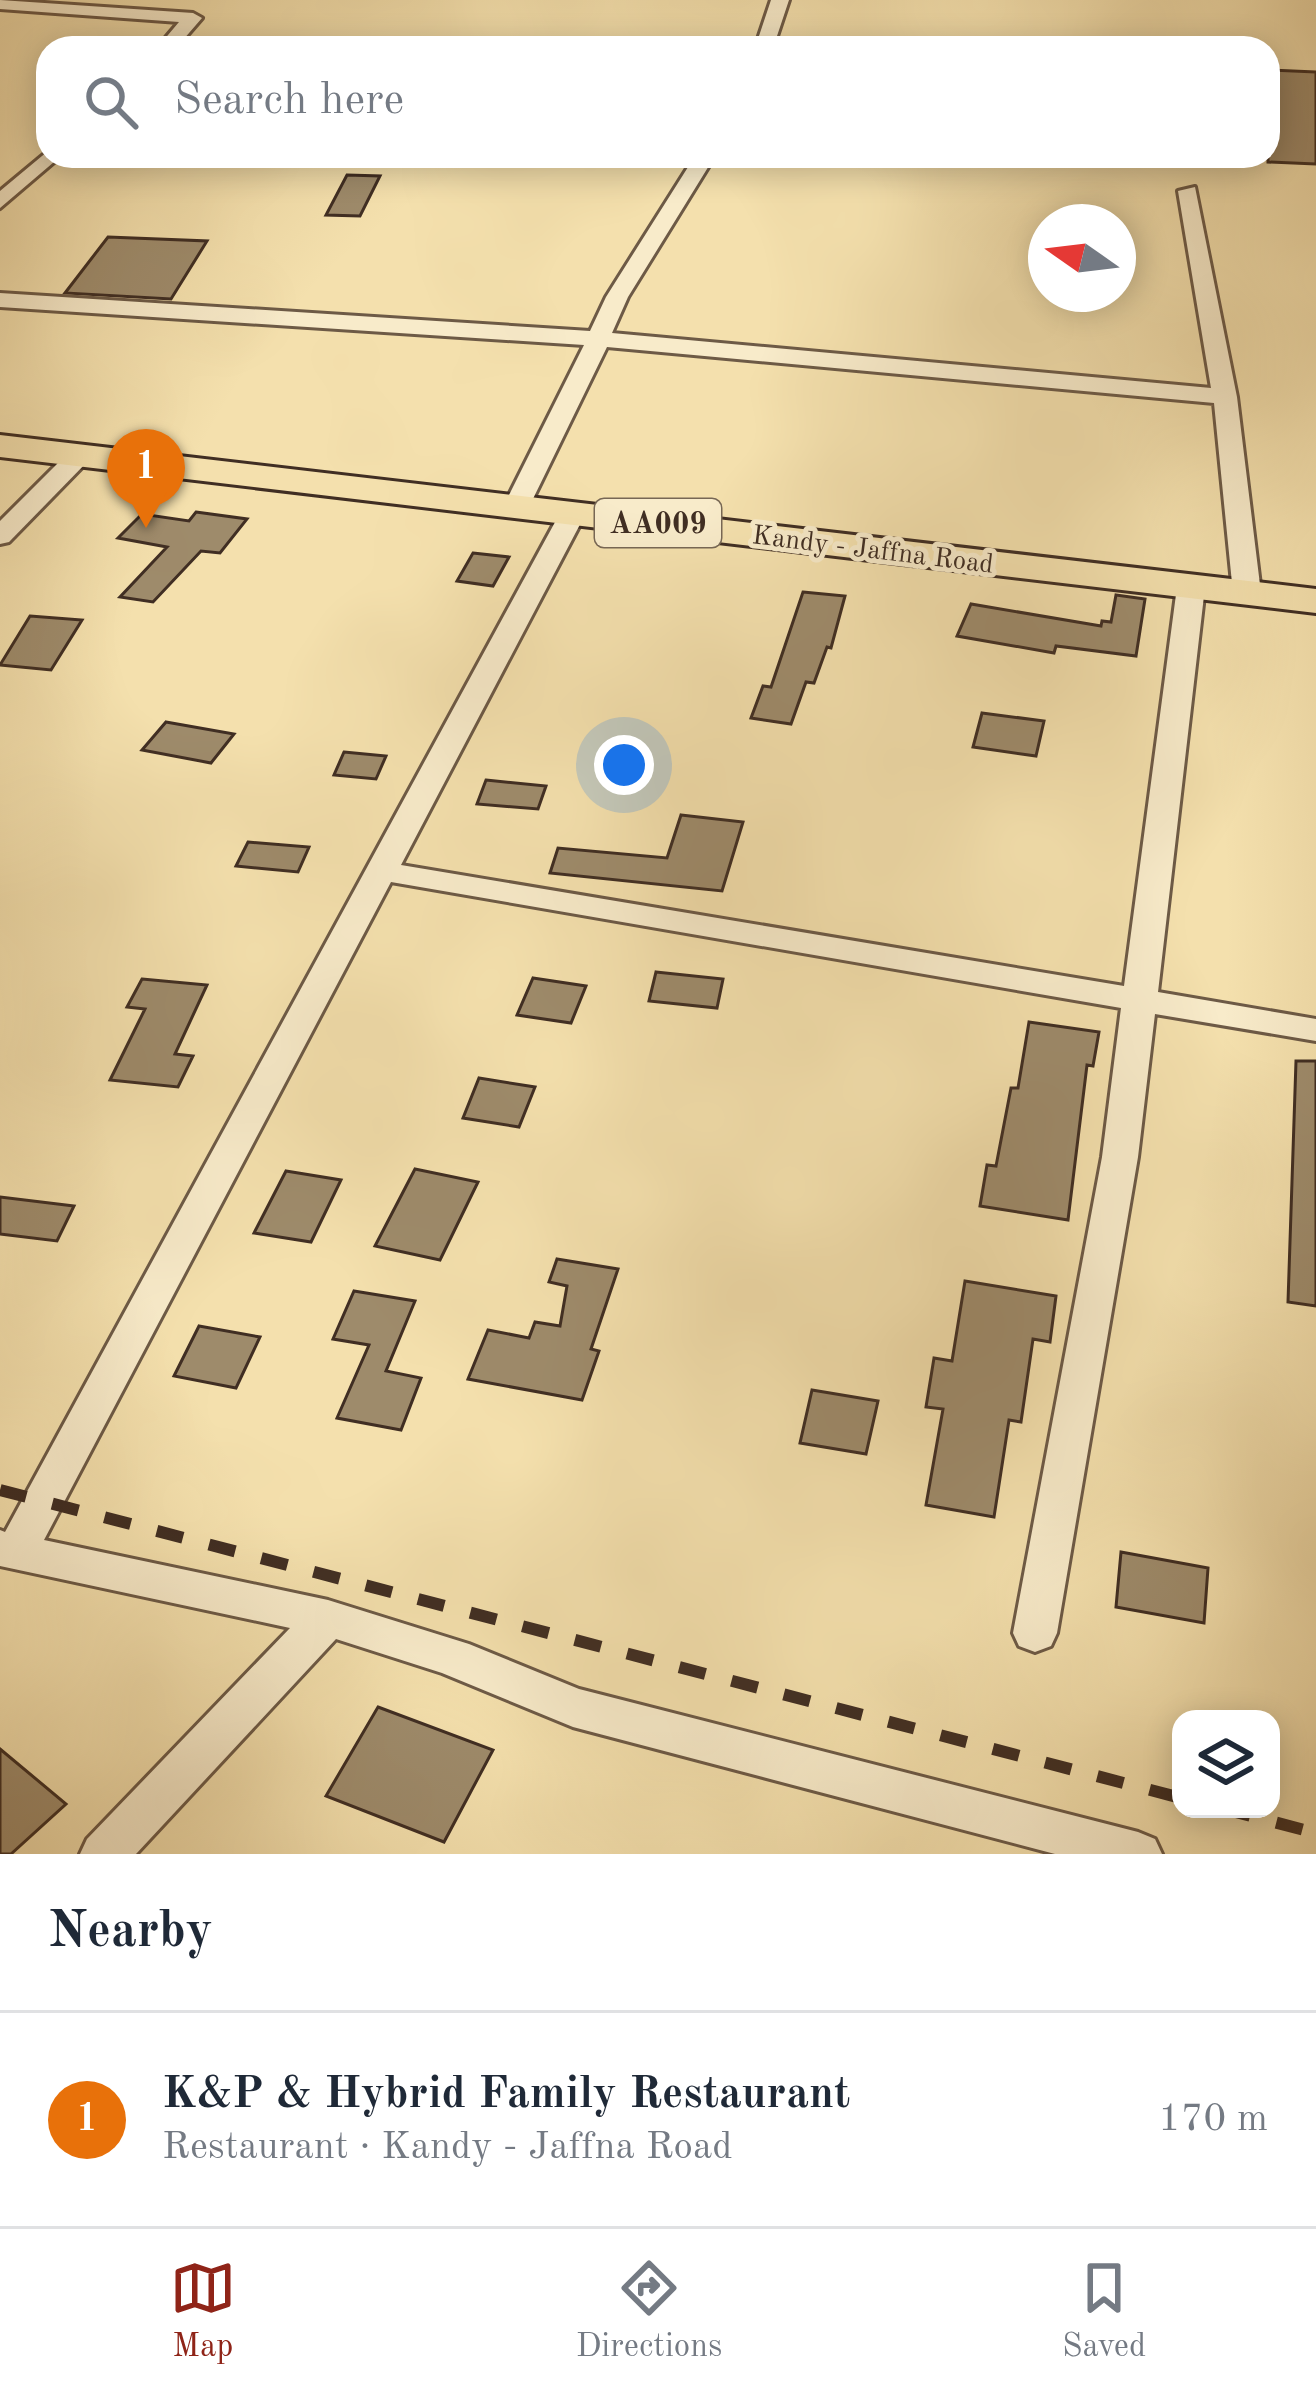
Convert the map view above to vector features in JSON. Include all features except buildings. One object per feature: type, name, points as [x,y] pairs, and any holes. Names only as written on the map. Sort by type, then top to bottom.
[{"type":"highway","name":"Kandy - Jaffna Road","points":[[0,446],[1316,602]]},
{"type":"street","points":[[768,36],[780,0]]},
{"type":"street","points":[[0,4],[193,17],[176,36]]},
{"type":"street","points":[[0,202],[38,168]]},
{"type":"street","points":[[516,507],[617,297],[698,168]]},
{"type":"street","points":[[1188,190],[1225,397],[1247,593]]},
{"type":"street","points":[[0,299],[598,340],[1225,397]]},
{"type":"street","points":[[0,536],[80,455]]},
{"type":"street","points":[[573,513],[8,1550],[328,1618],[453,1657],[573,1707],[1138,1854]]},
{"type":"street","points":[[1035,1633],[1120,1157],[1191,586]]},
{"type":"street","points":[[381,871],[1316,1030]]},
{"type":"street","points":[[104,1854],[328,1618]]},
{"type":"railway","points":[[0,1490],[1172,1796]]},
{"type":"railway","points":[[1258,1818],[1316,1833]]},
{"type":"place","name":"K&P & Hybrid Family Restaurant","points":[[146,528]]}]
